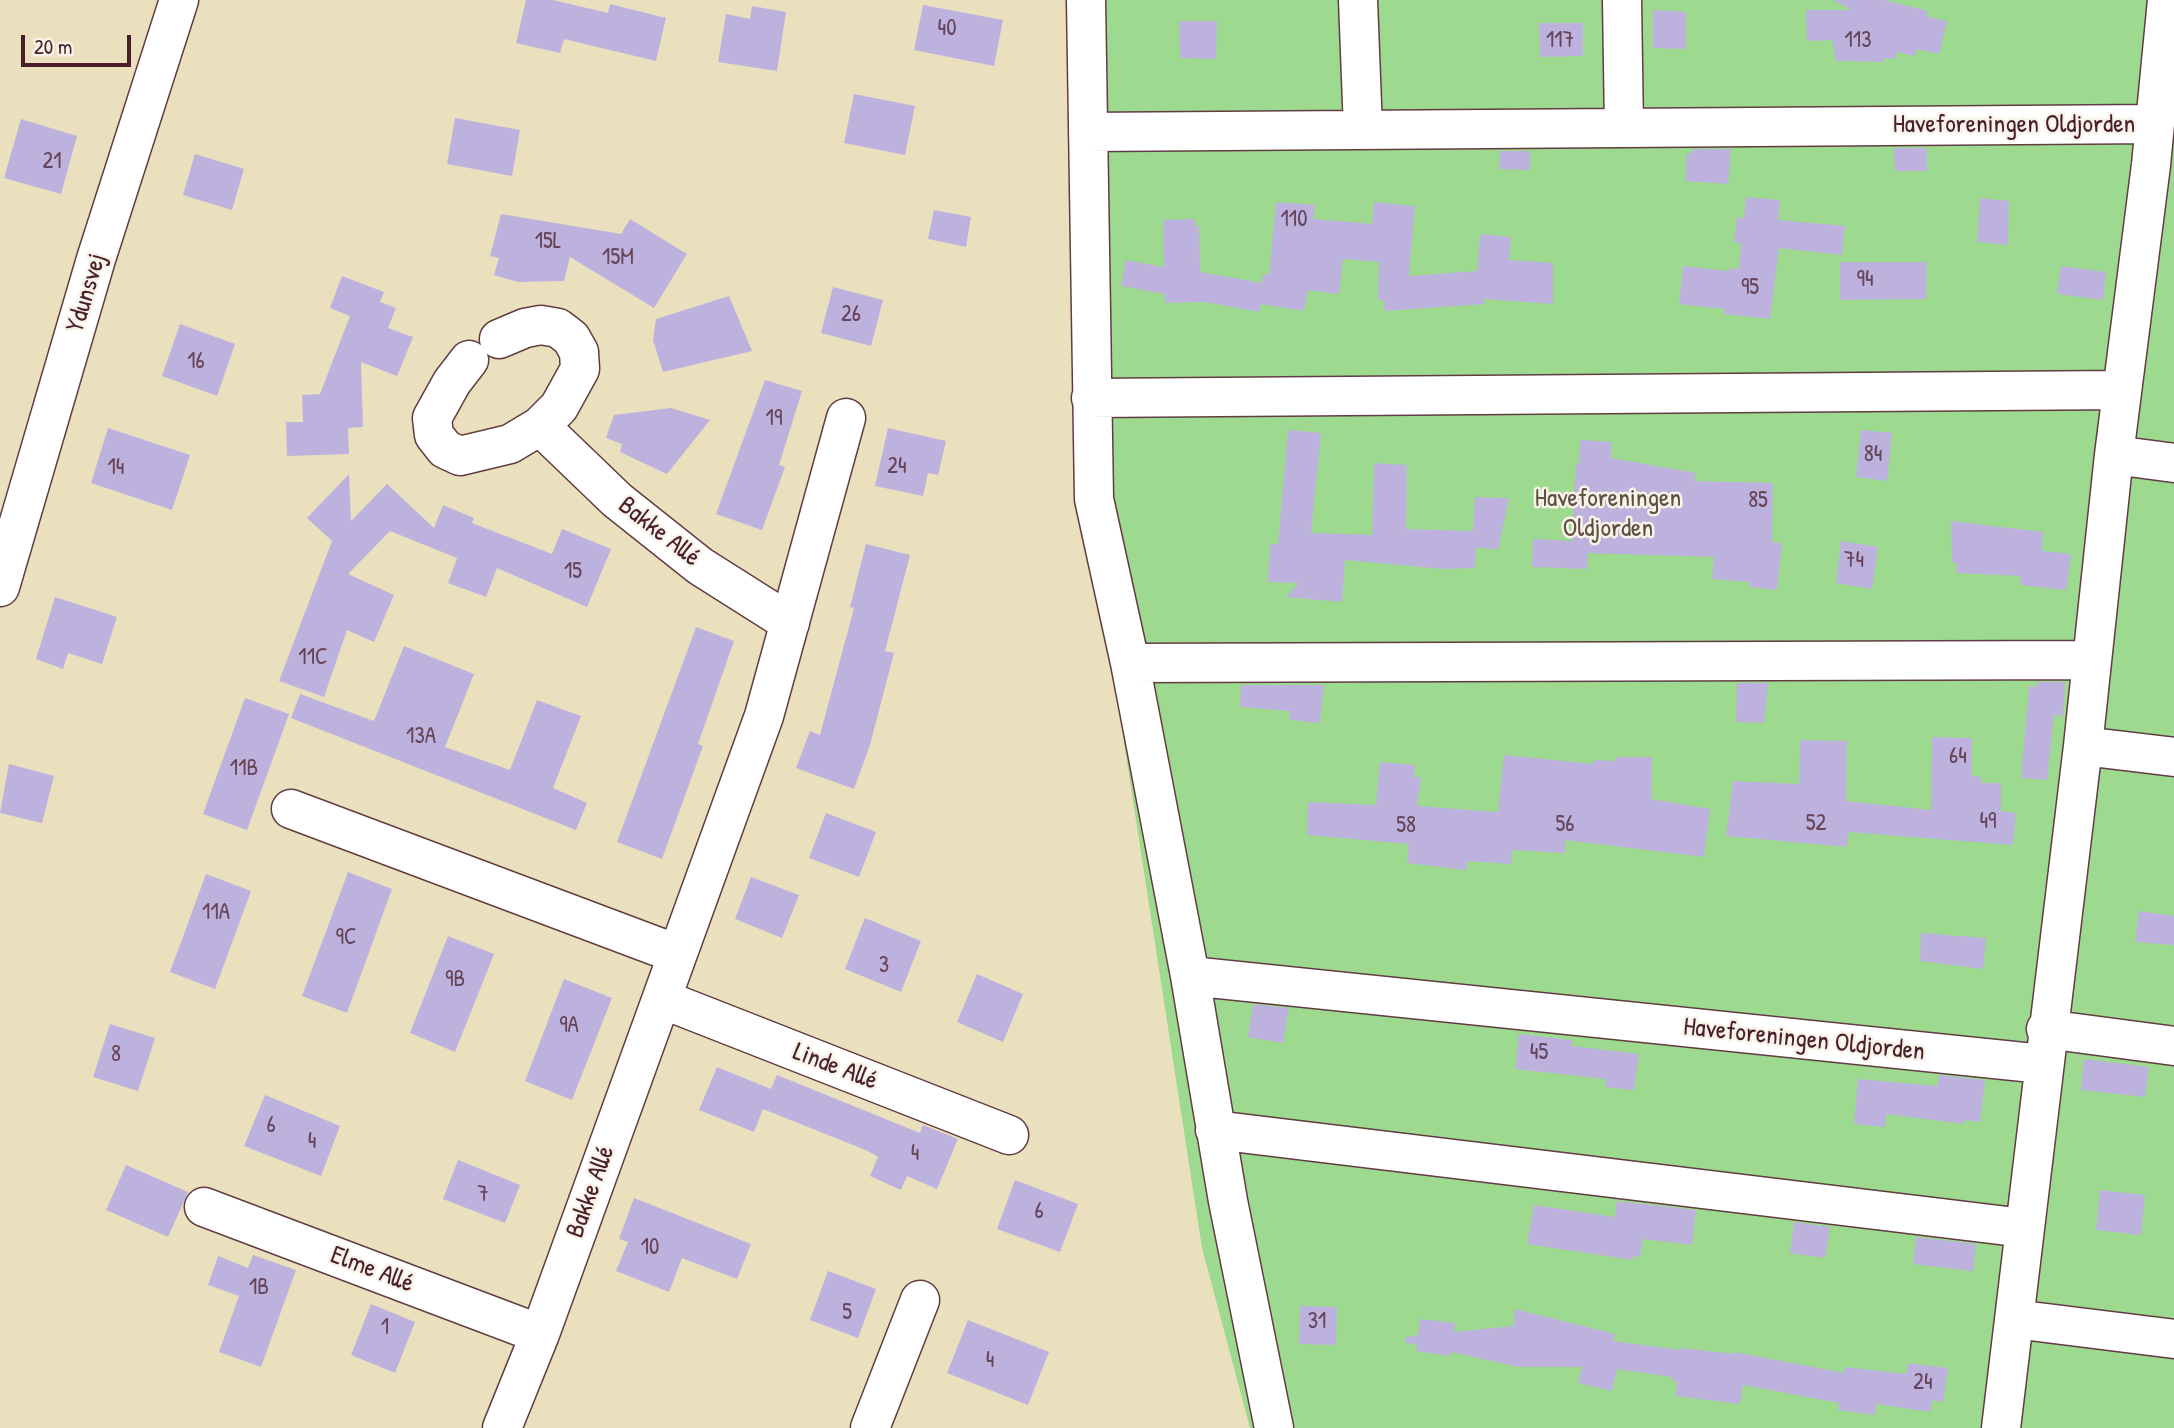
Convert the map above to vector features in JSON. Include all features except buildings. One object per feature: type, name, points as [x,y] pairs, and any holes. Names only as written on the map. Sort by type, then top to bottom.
[{"type":"street","name":"Ydunsvej","points":[[0,587],[96,259],[179,0]]},
{"type":"street","points":[[1086,0],[1094,499],[1130,663],[1190,976],[1214,1129],[1274,1428]]},
{"type":"street","points":[[1358,0],[1363,130]]},
{"type":"street","points":[[1622,0],[1624,128]]},
{"type":"street","points":[[2001,1428],[2083,746],[2122,390],[2162,166],[2153,124],[2167,0]]},
{"type":"street","name":"Haveforeningen Oldjorden","points":[[1088,132],[2153,124]]},
{"type":"street","points":[[549,327],[571,338],[579,352],[580,369],[559,407],[540,426],[510,444],[478,454],[460,456],[444,449],[434,435],[432,418],[445,392],[484,350],[525,328],[549,327]]},
{"type":"street","points":[[1091,398],[2122,390]]},
{"type":"street","name":"Bakke Allé","points":[[502,1428],[540,1334],[764,716],[846,418]]},
{"type":"street","name":"Bakke Allé","points":[[540,426],[617,500],[700,566],[790,623]]},
{"type":"street","points":[[2114,455],[2174,463]]},
{"type":"street","points":[[1130,663],[2092,660]]},
{"type":"street","points":[[2083,746],[2174,757]]},
{"type":"street","points":[[290,809],[677,954]]},
{"type":"street","name":"Haveforeningen Oldjorden","points":[[1190,976],[2045,1047],[2174,1046]]},
{"type":"street","name":"Linde Allé","points":[[662,999],[1009,1135]]},
{"type":"street","points":[[1214,1129],[2024,1228]]},
{"type":"street","name":"Elme Allé","points":[[204,1207],[540,1334]]},
{"type":"street","points":[[870,1428],[920,1300]]},
{"type":"street","points":[[2014,1320],[2174,1339]]},
{"type":"green space","name":"Haveforeningen Oldjorden","points":[[1069,0],[2174,0],[2174,1428],[1250,1428],[1202,1248],[1086,496]]}]
